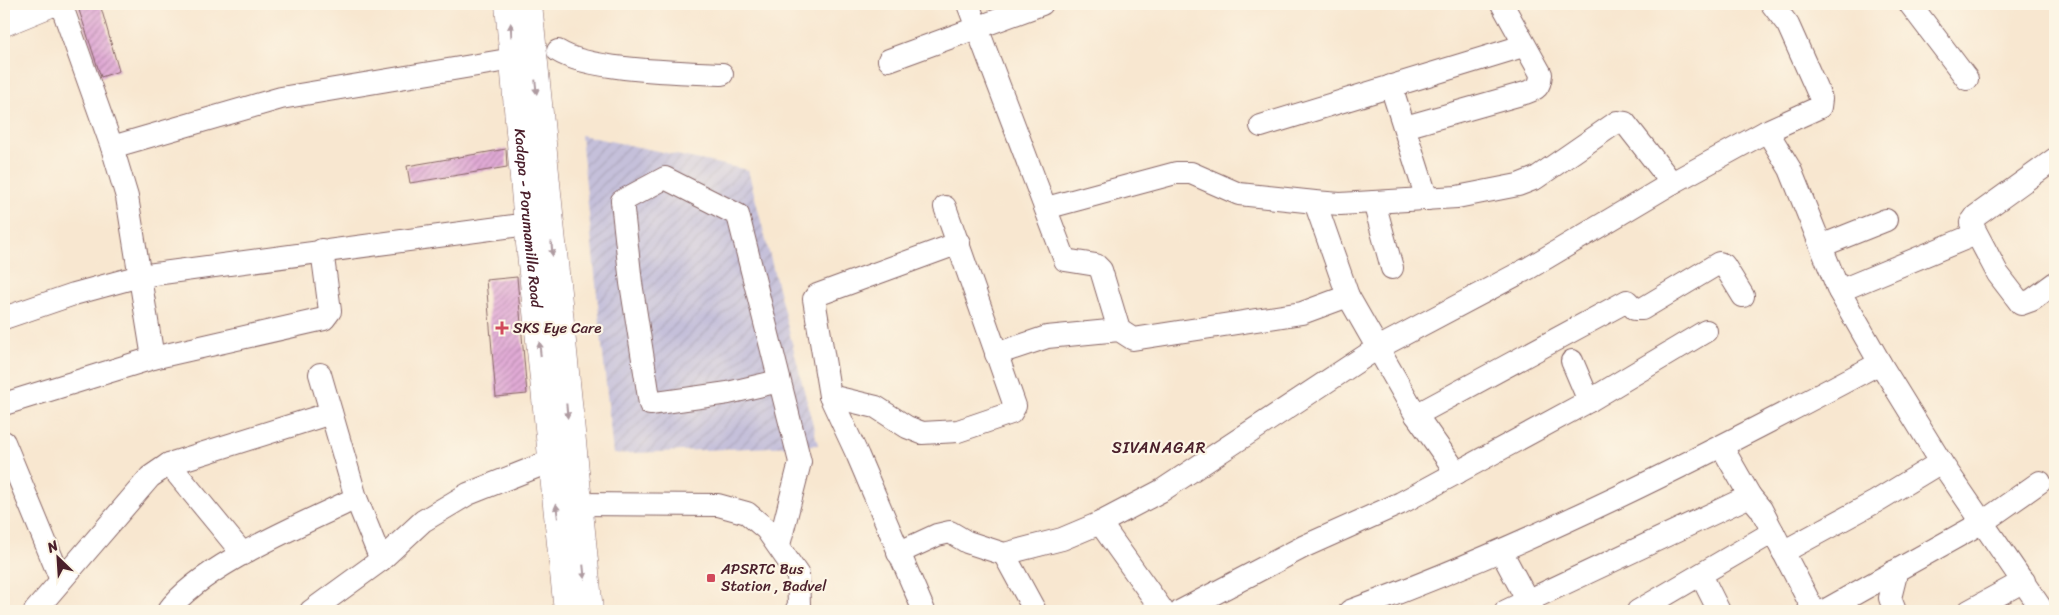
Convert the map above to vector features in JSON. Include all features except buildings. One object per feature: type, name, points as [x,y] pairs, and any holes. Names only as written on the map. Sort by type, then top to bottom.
[{"type":"main road","points":[[4,22],[48,4]]},
{"type":"main road","name":"Kadapa - Porumamilla Road","points":[[509,4],[534,54],[528,224],[568,611]]},
{"type":"main road","points":[[528,4],[589,611]]},
{"type":"street","points":[[61,4],[112,147],[127,197],[153,358]]},
{"type":"street","points":[[968,4],[1065,260],[1096,265],[1102,270],[1119,330]]},
{"type":"street","points":[[889,60],[1042,4]]},
{"type":"street","points":[[1405,127],[1537,89],[1540,85],[1541,74],[1502,4]]},
{"type":"street","points":[[898,553],[938,535],[950,532],[967,542],[1004,554],[1062,539],[1100,523],[1161,491],[1376,349],[1529,268],[1672,183],[1767,131],[1820,107],[1821,99],[1788,25],[1772,4]]},
{"type":"street","points":[[1910,4],[1967,79]]},
{"type":"street","points":[[1261,126],[1524,46]]},
{"type":"street","points":[[112,147],[280,98],[534,54],[594,47]]},
{"type":"street","points":[[534,54],[657,70],[722,74]]},
{"type":"street","points":[[1391,86],[1427,199]]},
{"type":"street","points":[[1046,208],[1176,173],[1191,173],[1239,194],[1315,202],[1340,204],[1458,198],[1518,185],[1536,178],[1617,122],[1624,123],[1672,183]]},
{"type":"street","points":[[1767,131],[1790,169],[1840,291],[1880,363],[1941,462],[2042,611]]},
{"type":"street","points":[[2055,159],[1976,216],[1971,223],[1998,274],[2021,304],[2032,300],[2055,283]]},
{"type":"street","points":[[779,381],[728,393],[650,404],[631,283],[622,201],[665,178],[738,215],[800,462],[779,545]]},
{"type":"street","points":[[1315,202],[1348,296],[1376,349],[1416,415],[1457,473]]},
{"type":"street","points":[[1374,202],[1392,268]]},
{"type":"street","points":[[830,396],[876,407],[907,427],[922,433],[958,432],[1011,413],[1015,406],[945,207]]},
{"type":"street","points":[[1821,246],[1886,220]]},
{"type":"street","points":[[4,318],[74,294],[140,276],[322,250],[528,224]]},
{"type":"street","points":[[1840,291],[1976,234]]},
{"type":"street","points":[[924,611],[858,456],[830,396],[814,299],[817,295],[959,243]]},
{"type":"street","points":[[4,404],[153,358],[324,319],[330,311],[322,250]]},
{"type":"street","points":[[1416,415],[1628,301],[1635,309],[1642,309],[1719,263],[1724,265],[1742,296]]},
{"type":"street","points":[[996,354],[1047,337],[1119,330],[1133,339],[1302,313],[1348,296]]},
{"type":"street","points":[[1181,611],[1305,546],[1376,516],[1457,473],[1589,401],[1706,331]]},
{"type":"street","points":[[1572,361],[1589,401]]},
{"type":"street","points":[[1350,611],[1501,551],[1722,447],[1880,363]]},
{"type":"street","points":[[320,374],[356,498],[381,560]]},
{"type":"street","points":[[35,611],[150,477],[170,464],[331,413]]},
{"type":"street","points":[[4,447],[61,580]]},
{"type":"street","points":[[1722,447],[1773,532],[1814,611]]},
{"type":"street","points":[[311,611],[381,560],[423,521],[468,494],[551,461]]},
{"type":"street","points":[[1783,552],[1875,502],[1941,462]]},
{"type":"street","points":[[170,464],[243,554]]},
{"type":"street","points":[[1824,611],[1983,522],[2040,482]]},
{"type":"street","points":[[1506,611],[1531,606],[1750,496]]},
{"type":"street","points":[[168,611],[191,586],[243,554],[356,498]]},
{"type":"street","points":[[577,504],[718,504],[747,513],[766,529],[779,545],[798,575],[799,605],[796,611]]},
{"type":"street","points":[[1100,523],[1163,611]]},
{"type":"street","points":[[1638,611],[1773,532]]},
{"type":"street","points":[[1501,551],[1531,606]]},
{"type":"street","points":[[1004,554],[1035,611]]},
{"type":"street","points":[[1893,572],[1895,578],[1890,598],[1895,611]]},
{"type":"street","points":[[1700,574],[1718,611]]},
{"type":"street","points":[[1969,611],[2024,582]]},
{"type":"shaded area","points":[[581,135],[748,170],[818,445],[613,454]]},
{"type":"place","name":"SKS Eye Care","points":[[502,328]]},
{"type":"place","name":"APSRTC Bus Station , Badvel","points":[[711,578]]},
{"type":"district","name":"SIVANAGAR","points":[[1159,447]]}]
